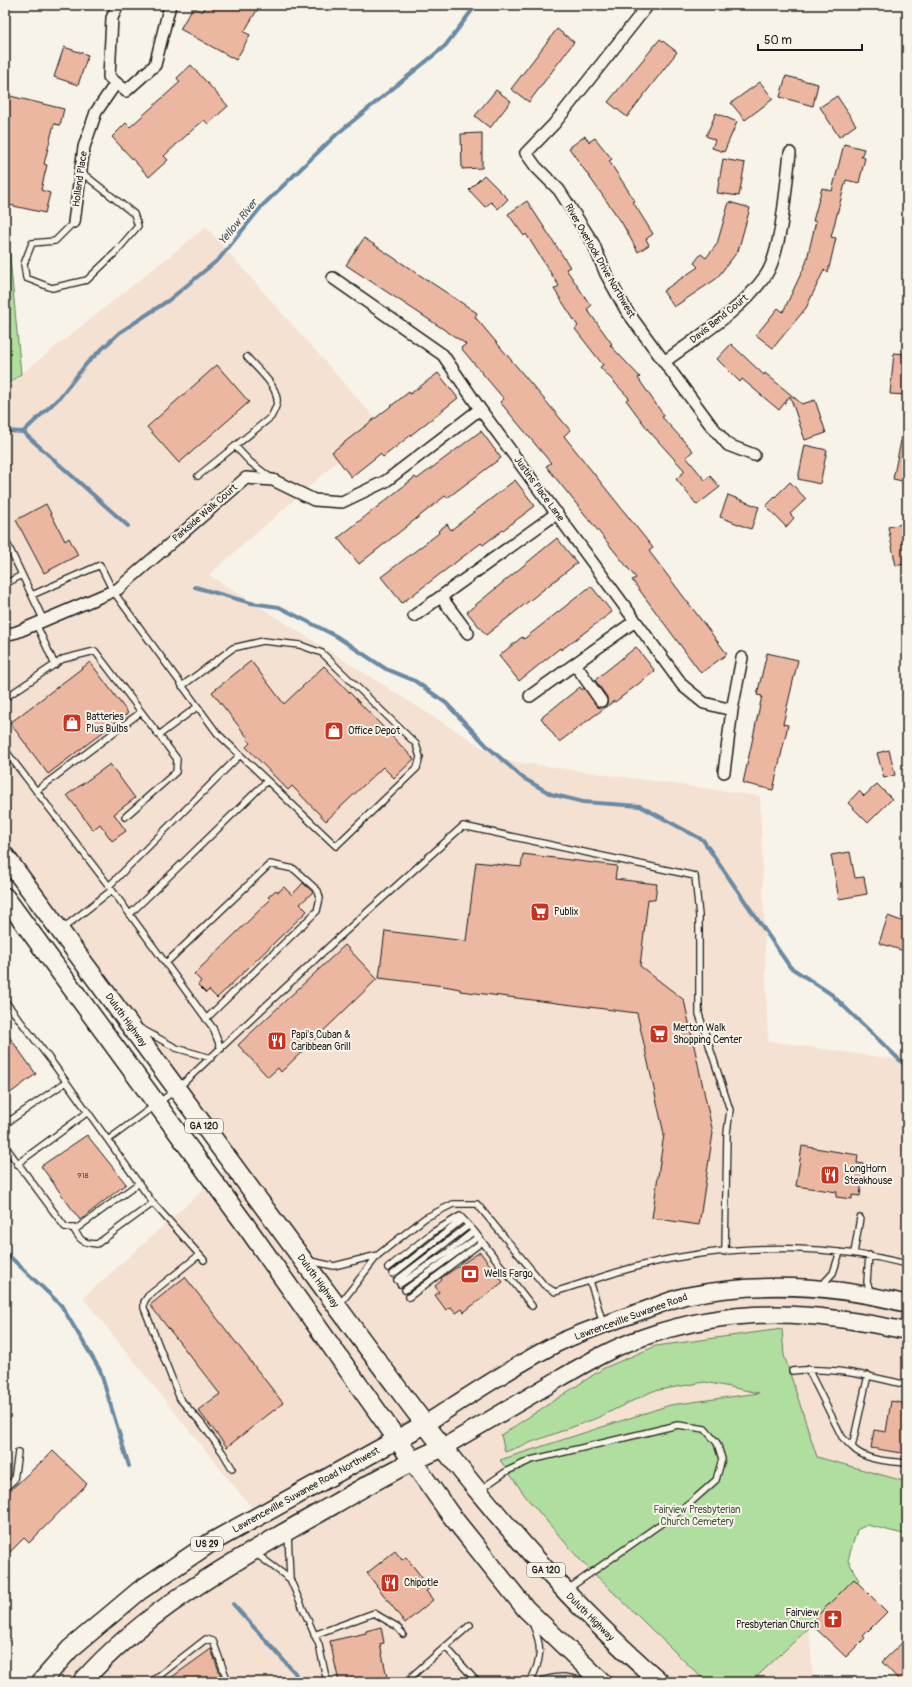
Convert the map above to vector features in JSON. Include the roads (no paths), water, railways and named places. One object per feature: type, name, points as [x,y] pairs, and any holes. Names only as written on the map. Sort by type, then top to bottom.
[{"type":"main road","name":"Duluth Highway","points":[[5,856],[442,1448],[564,1592],[602,1630],[660,1682]]},
{"type":"main road","name":"GA 120","points":[[5,897],[157,1103],[450,1514],[526,1608],[602,1682]]},
{"type":"main road","name":"Lawrenceville Suwanee Road","points":[[425,1424],[555,1345],[604,1325],[684,1297],[757,1288],[801,1287],[871,1294],[907,1304]]},
{"type":"main road","points":[[82,1682],[125,1638],[190,1591],[288,1531],[412,1461],[442,1448],[590,1361],[643,1337],[701,1321],[753,1314],[828,1316],[907,1331]]},
{"type":"main road","name":"Lawrenceville Suwanee Road Northwest","points":[[41,1682],[70,1649],[139,1591],[190,1556],[210,1543],[425,1424]]},
{"type":"street","points":[[118,5],[112,18],[109,53],[109,77],[126,91],[155,65],[170,5]]},
{"type":"street","name":"River Overlook Drive Northwest","points":[[648,5],[554,124],[526,153],[536,167],[560,190],[592,243],[606,274],[626,310],[710,424],[728,445],[754,456]]},
{"type":"street","name":"Holland Place","points":[[74,222],[84,148],[96,112],[116,82]]},
{"type":"street","name":"Davis Bend Court","points":[[664,362],[744,300],[766,274],[777,246],[790,153]]},
{"type":"street","name":"Justins Place Lane","points":[[333,278],[443,355],[480,409],[683,686],[704,703],[732,710]]},
{"type":"street","name":"Parkside Walk Court","points":[[17,632],[118,589],[246,478],[273,480],[314,500],[342,502],[386,481],[480,409]]},
{"type":"street","points":[[414,616],[557,513]]},
{"type":"street","points":[[441,597],[468,632]]},
{"type":"street","points":[[530,696],[635,620]]},
{"type":"street","points":[[5,635],[17,632]]},
{"type":"street","points":[[5,644],[17,632]]},
{"type":"street","points":[[724,772],[732,710],[742,658]]},
{"type":"street","points":[[574,664],[601,701]]},
{"type":"lane","points":[[74,222],[55,241],[32,243],[24,264],[26,278],[52,288],[87,280],[115,253],[138,226],[134,214],[81,172]]},
{"type":"lane","points":[[198,476],[271,417],[276,407],[277,399],[274,388],[247,357]]},
{"type":"lane","points":[[236,446],[250,462],[273,480]]},
{"type":"lane","points":[[5,539],[32,595],[55,665]]},
{"type":"lane","points":[[32,595],[100,565],[113,591],[197,707],[217,733],[336,846],[417,768],[420,757],[416,744],[322,653],[300,645],[264,641],[233,648],[182,686]]},
{"type":"lane","points":[[5,584],[22,575]]},
{"type":"lane","points":[[5,698],[63,659],[95,651],[177,759],[176,772],[125,816]]},
{"type":"lane","points":[[159,735],[197,707]]},
{"type":"lane","points":[[36,791],[141,712]]},
{"type":"lane","points":[[5,750],[111,888],[213,1028],[221,1049]]},
{"type":"lane","points":[[60,930],[111,888],[240,755]]},
{"type":"lane","points":[[130,914],[267,781]]},
{"type":"lane","points":[[108,1140],[177,1089],[336,940],[463,826],[695,876],[699,916],[699,1014],[730,1110],[727,1133],[725,1252]]},
{"type":"lane","points":[[166,963],[270,864],[294,869],[318,891],[320,898],[318,911],[206,1019]]},
{"type":"lane","points":[[5,1001],[88,1112],[153,1203],[202,1257],[148,1296],[144,1302],[144,1308],[180,1399],[206,1430],[232,1468]]},
{"type":"lane","points":[[126,1020],[176,1048],[211,1058]]},
{"type":"lane","points":[[5,1124],[66,1082]]},
{"type":"lane","points":[[17,1164],[88,1112]]},
{"type":"lane","points":[[5,1146],[64,1227],[76,1229],[140,1183]]},
{"type":"lane","points":[[73,1228],[79,1238],[86,1244],[96,1244],[153,1203]]},
{"type":"lane","points":[[338,1308],[378,1255],[424,1218],[453,1204],[478,1204],[544,1285],[556,1292],[590,1281],[675,1258],[751,1249],[811,1250],[854,1253],[907,1264]]},
{"type":"lane","points":[[388,1268],[433,1232],[460,1216],[474,1231],[532,1306]]},
{"type":"lane","points":[[854,1253],[860,1218]]},
{"type":"lane","points":[[393,1274],[463,1219]]},
{"type":"lane","points":[[468,1226],[399,1282],[448,1252],[474,1231]]},
{"type":"lane","points":[[404,1290],[480,1239]]},
{"type":"lane","points":[[410,1297],[480,1239]]},
{"type":"lane","points":[[820,1288],[833,1273],[840,1252]]},
{"type":"lane","points":[[302,1260],[334,1266],[378,1255]]},
{"type":"lane","points":[[869,1255],[867,1282],[871,1294]]},
{"type":"lane","points":[[590,1281],[604,1325]]},
{"type":"lane","points":[[808,1369],[842,1437],[858,1453],[866,1457],[907,1463]]},
{"type":"lane","points":[[792,1371],[808,1369],[868,1375],[907,1385]]},
{"type":"lane","points":[[852,1447],[868,1375]]},
{"type":"lane","points":[[479,1491],[507,1471],[531,1460],[678,1425],[704,1428],[717,1443],[722,1459],[716,1480],[689,1504],[564,1592]]},
{"type":"lane","points":[[5,1488],[14,1480],[18,1452]]},
{"type":"lane","points":[[288,1531],[290,1579],[319,1645],[327,1682]]},
{"type":"lane","points":[[254,1552],[290,1579]]},
{"type":"lane","points":[[526,1608],[538,1635],[540,1651],[539,1662],[530,1682]]},
{"type":"lane","points":[[314,1635],[374,1613],[396,1626],[403,1634]]},
{"type":"lane","points":[[412,1676],[470,1624]]},
{"type":"lane","points":[[151,1682],[206,1639],[213,1642],[228,1682]]},
{"type":"lane","points":[[445,1646],[477,1682]]},
{"type":"lane","points":[[536,1682],[554,1676],[567,1676],[585,1682]]},
{"type":"waterway","name":"Yellow River","points":[[5,431],[23,432],[60,397],[87,363],[119,333],[169,300],[219,259],[262,206],[337,134],[445,46],[476,5]]},
{"type":"waterway","points":[[23,432],[128,526]]},
{"type":"waterway","points":[[195,587],[251,603],[279,607],[336,636],[386,669],[415,681],[446,703],[488,747],[523,778],[551,794],[583,802],[640,806],[703,840],[790,967],[831,994],[907,1067]]},
{"type":"waterway","points":[[5,1252],[61,1305],[100,1370],[129,1466]]},
{"type":"waterway","points":[[233,1604],[295,1673],[299,1682]]},
{"type":"place","name":"Batteries Plus Bulbs","points":[[72,723]]},
{"type":"place","name":"Office Depot","points":[[334,731]]},
{"type":"place","name":"Publix","points":[[540,912]]},
{"type":"place","name":"Merton Walk Shopping Center","points":[[659,1034]]},
{"type":"place","name":"Papi's Cuban & Caribbean Grill","points":[[277,1041]]},
{"type":"place","name":"LongHorn Steakhouse","points":[[830,1175]]},
{"type":"place","name":"Wells Fargo","points":[[470,1274]]},
{"type":"place","name":"Chipotle","points":[[390,1583]]},
{"type":"place","name":"Fairview Presbyterian Church","points":[[833,1619]]},
{"type":"park label","name":"Fairview Presbyterian Church Cemetery","points":[[697,1516]]}]
